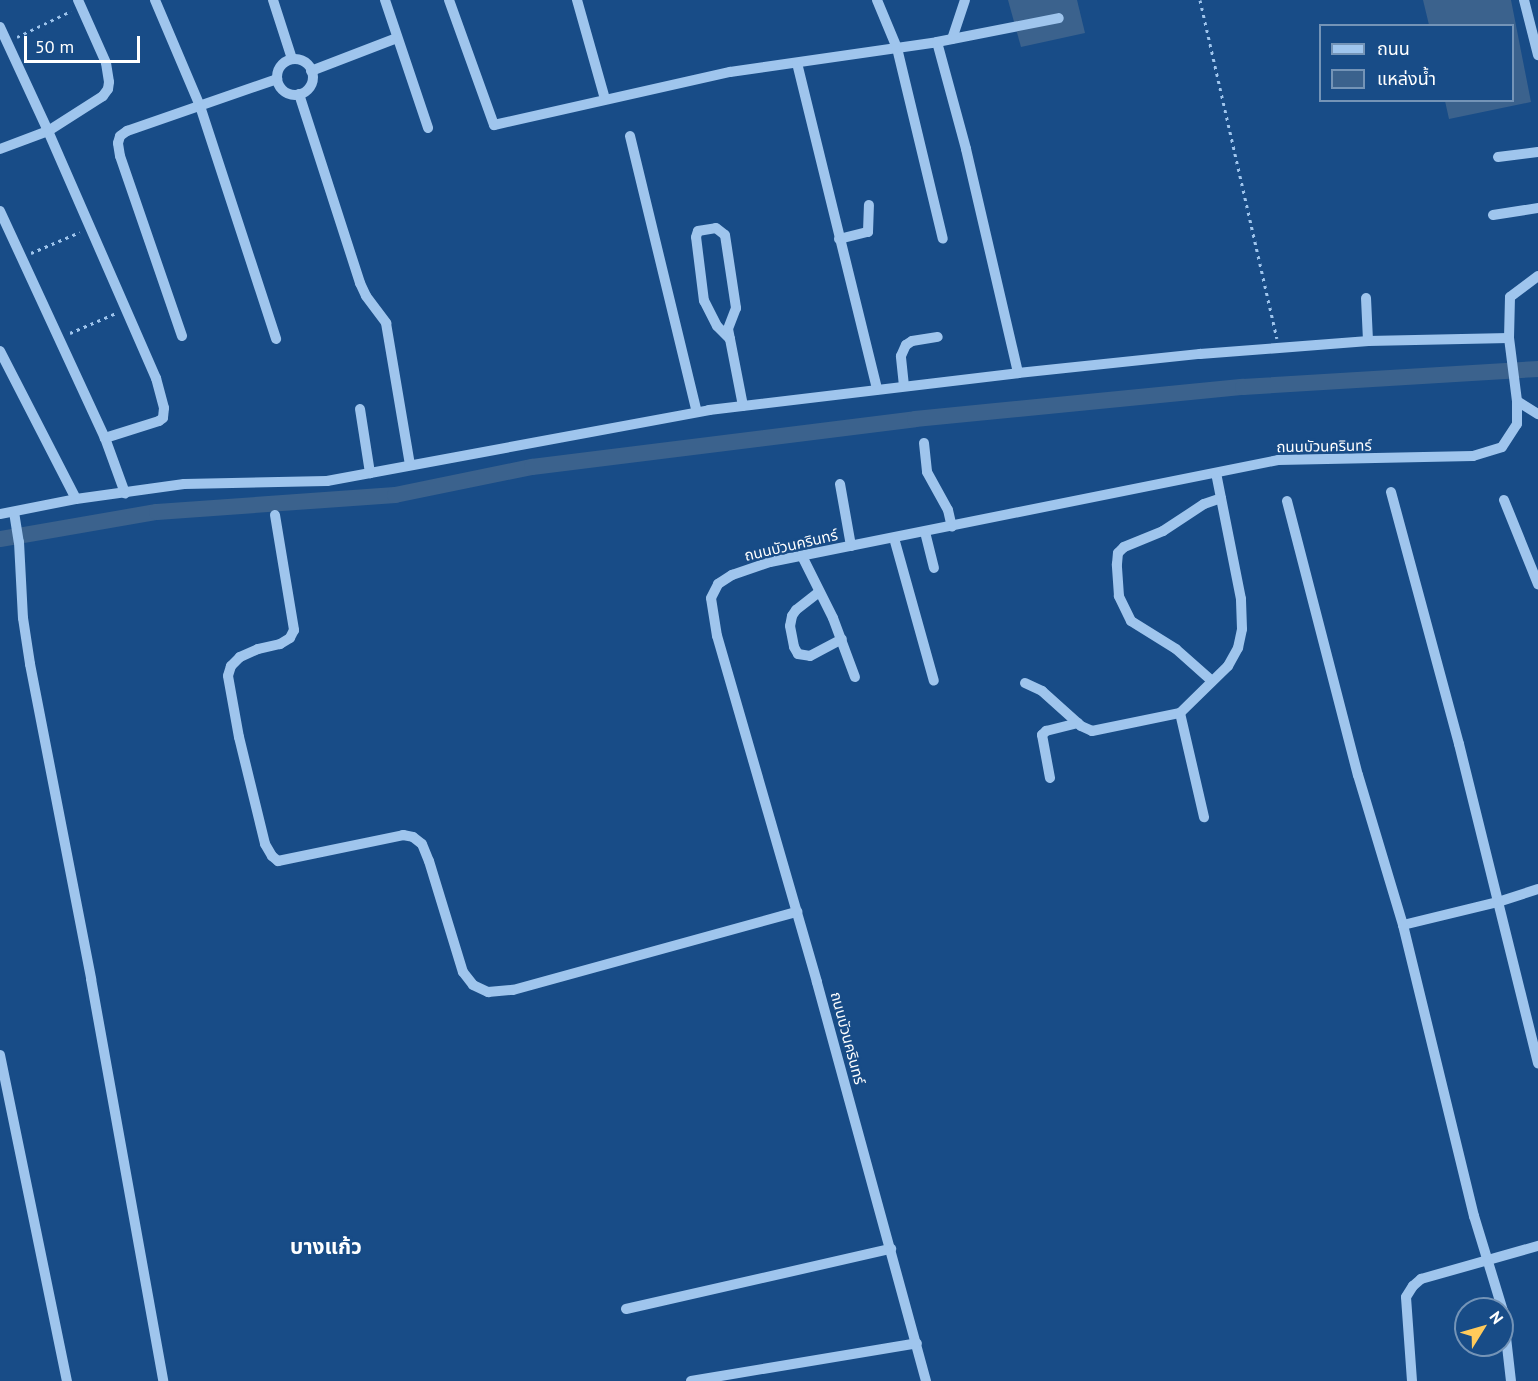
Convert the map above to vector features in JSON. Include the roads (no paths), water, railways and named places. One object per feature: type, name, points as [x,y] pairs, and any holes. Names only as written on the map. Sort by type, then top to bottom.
[{"type":"street","points":[[155,0],[200,106],[276,339]]},
{"type":"street","points":[[273,0],[292,59]]},
{"type":"street","points":[[385,0],[428,128]]},
{"type":"street","points":[[449,0],[494,125],[730,72],[937,42],[1059,18]]},
{"type":"street","points":[[577,0],[605,99]]},
{"type":"street","points":[[878,0],[897,48],[943,239]]},
{"type":"street","points":[[952,39],[965,0]]},
{"type":"street","points":[[1524,0],[1538,55]]},
{"type":"street","points":[[0,149],[48,131],[103,96],[108,89],[110,82],[106,63],[79,3]]},
{"type":"street","points":[[0,27],[126,308],[156,378],[164,408],[163,418],[105,438]]},
{"type":"street","points":[[311,71],[397,38]]},
{"type":"street","points":[[937,42],[966,149],[1018,373]]},
{"type":"street","points":[[292,59],[303,62],[311,71],[311,85],[299,94],[285,92],[277,79],[280,66],[292,59]]},
{"type":"street","points":[[797,63],[877,389]]},
{"type":"street","points":[[182,336],[118,143],[127,131],[277,79]]},
{"type":"street","points":[[299,94],[360,283],[366,296],[386,323],[410,465]]},
{"type":"street","points":[[630,136],[697,412]]},
{"type":"street","points":[[1498,157],[1538,152]]},
{"type":"street","points":[[839,239],[868,232],[869,205]]},
{"type":"street","points":[[1493,215],[1538,208]]},
{"type":"street","points":[[0,211],[105,438],[125,493]]},
{"type":"street","points":[[730,339],[717,326],[704,301],[696,237],[698,231],[716,228],[725,235],[736,308],[729,323],[730,339],[743,406]]},
{"type":"street","name":"ถนนบัวนครินทร์","points":[[926,1381],[797,912],[717,636],[711,598],[718,584],[732,574],[802,556],[1278,460],[1473,456],[1502,447],[1517,424],[1518,401],[1510,343],[1510,297],[1538,276]]},
{"type":"street","points":[[1366,297],[1368,341]]},
{"type":"street","points":[[904,386],[901,356],[906,345],[912,341],[938,337]]},
{"type":"street","points":[[1,512],[14,512],[76,499],[184,484],[317,482],[697,412],[1018,373],[1368,341],[1510,343]]},
{"type":"street","points":[[0,351],[76,499]]},
{"type":"street","points":[[1518,401],[1538,414]]},
{"type":"street","points":[[360,409],[370,473]]},
{"type":"street","points":[[924,442],[927,472],[948,510],[952,527]]},
{"type":"street","points":[[1025,683],[1047,695],[1078,723],[1092,731],[1107,730],[1180,713],[1228,666],[1238,648],[1242,628],[1241,599],[1216,473]]},
{"type":"street","points":[[840,484],[851,546]]},
{"type":"street","points":[[1391,492],[1538,1063]]},
{"type":"street","points":[[1212,681],[1176,649],[1131,621],[1119,596],[1117,564],[1118,553],[1124,547],[1172,527],[1197,508],[1221,498]]},
{"type":"street","points":[[1504,500],[1538,584]]},
{"type":"street","points":[[1287,501],[1358,775],[1403,925],[1474,1216],[1489,1260],[1505,1322],[1511,1381]]},
{"type":"street","points":[[14,512],[19,542],[23,618],[30,664],[91,979],[163,1381]]},
{"type":"street","points":[[275,515],[294,630],[290,638],[280,644],[258,649],[240,657],[231,666],[228,676],[239,737],[265,844],[278,861],[403,835],[413,837],[422,844],[429,861],[463,972],[473,984],[488,992],[513,990],[797,912]]},
{"type":"street","points":[[925,532],[934,568]]},
{"type":"street","points":[[894,538],[934,681]]},
{"type":"street","points":[[802,556],[842,639],[855,677]]},
{"type":"street","points":[[819,592],[796,610],[792,616],[790,626],[794,647],[798,654],[810,656],[842,639]]},
{"type":"street","points":[[1180,713],[1204,817]]},
{"type":"street","points":[[1050,778],[1042,735],[1046,730],[1078,723]]},
{"type":"street","points":[[1403,925],[1498,902],[1538,889]]},
{"type":"street","points":[[0,1055],[5,1107],[67,1381]]},
{"type":"street","points":[[1412,1381],[1406,1297],[1413,1286],[1421,1279],[1538,1246]]},
{"type":"street","points":[[626,1309],[891,1249]]},
{"type":"street","points":[[691,1381],[917,1343]]},
{"type":"water","points":[[1008,0],[1077,0],[1085,33],[1021,47]]},
{"type":"water","points":[[1423,0],[1511,0],[1531,102],[1449,119],[1445,102],[1514,102],[1514,24],[1429,24]]},
{"type":"waterway","points":[[0,539],[157,512],[395,495],[532,467],[915,419],[1243,387],[1538,369]]},
{"type":"district","name":"บางแก้ว","points":[[326,1247]]}]
